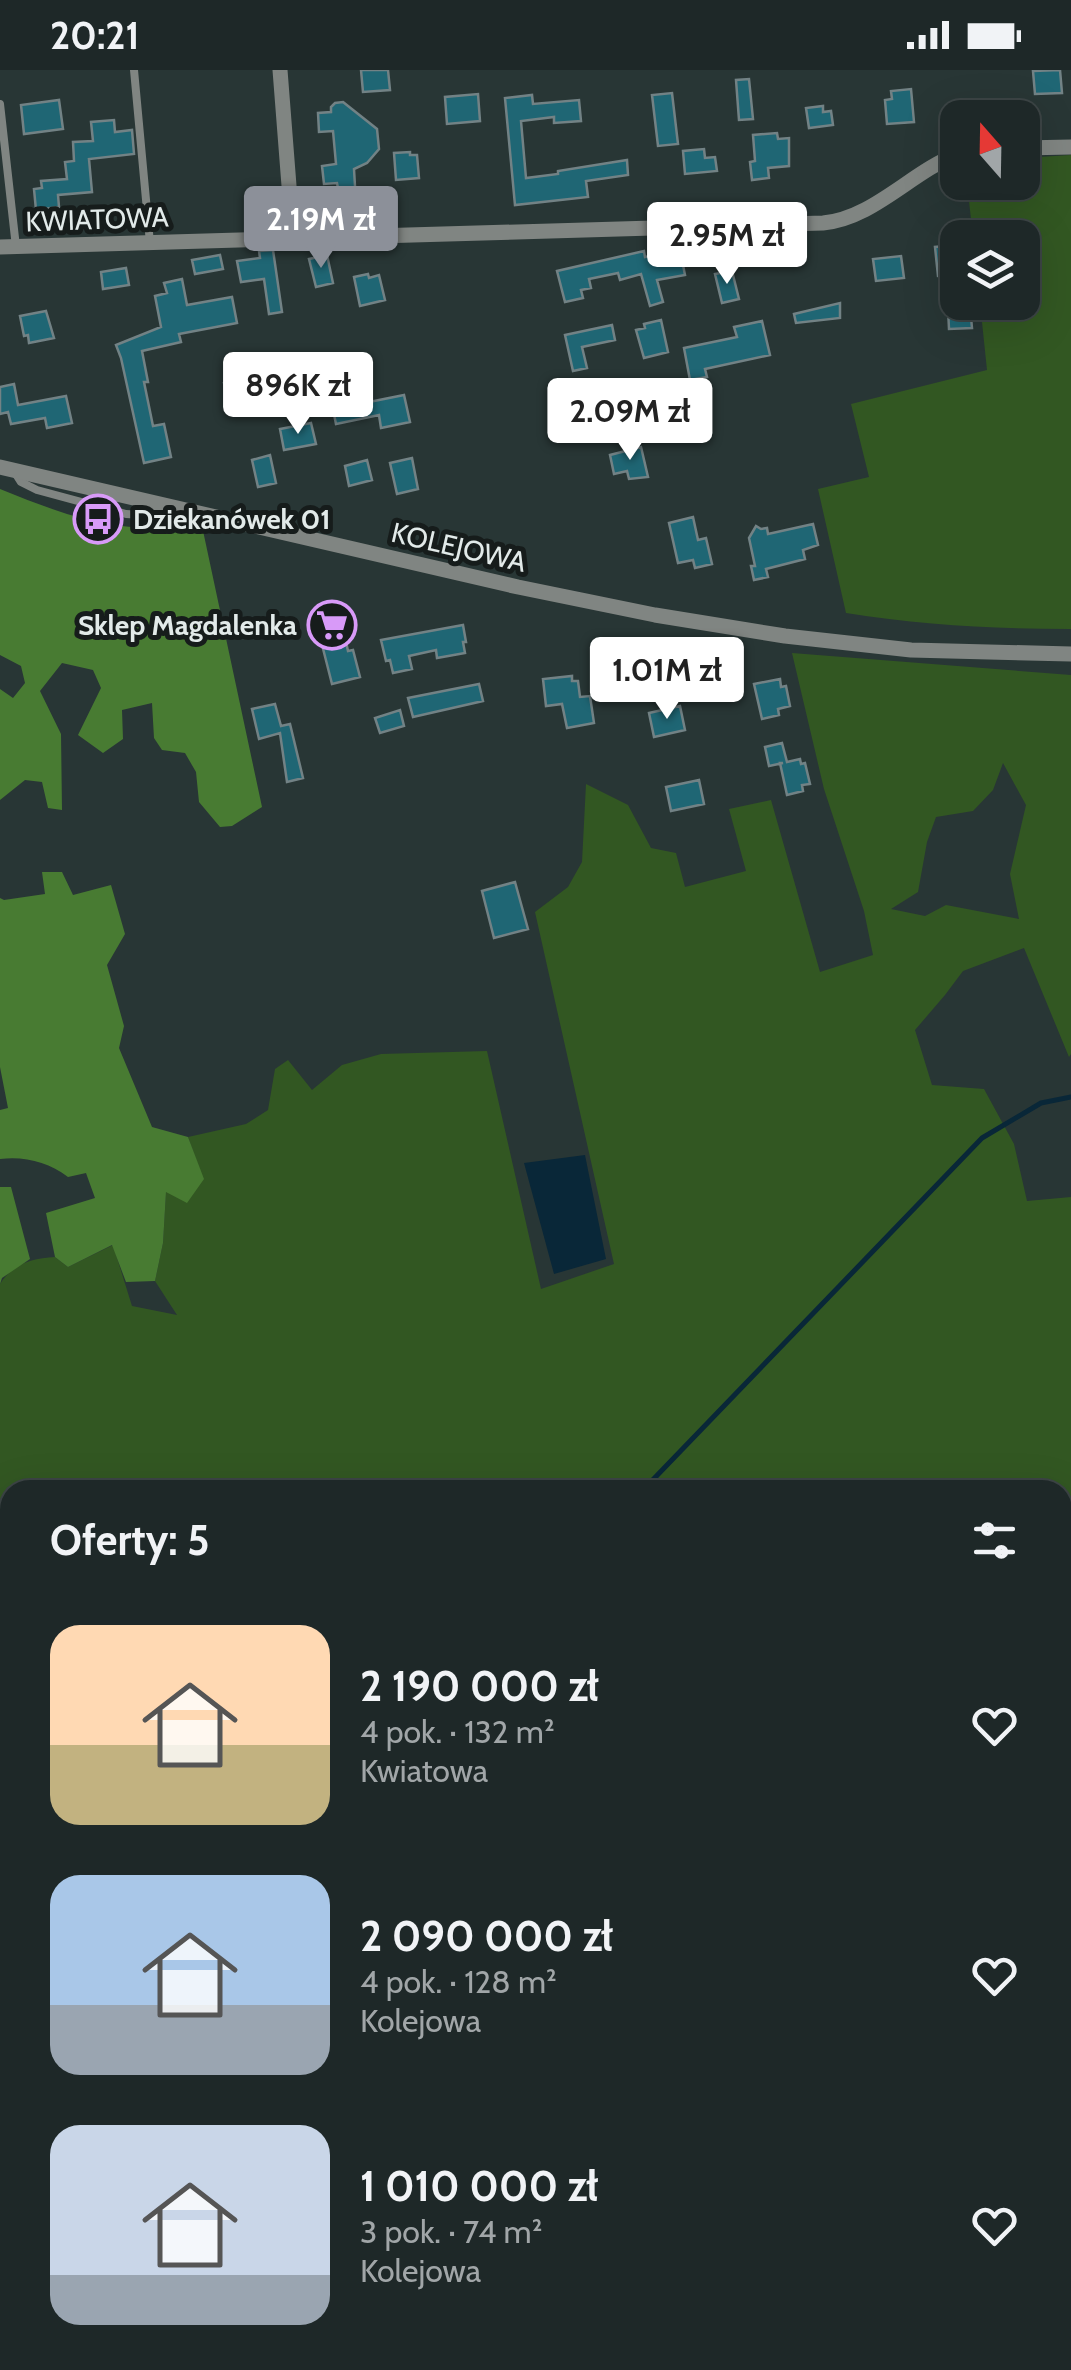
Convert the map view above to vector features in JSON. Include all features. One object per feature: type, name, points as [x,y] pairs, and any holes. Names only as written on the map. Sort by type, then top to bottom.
[{"type":"street","points":[[280,70],[293,237]]},
{"type":"street","points":[[1040,148],[1071,147]]},
{"type":"street","name":"KWIATOWA","points":[[8,247],[832,222],[862,212],[940,162]]},
{"type":"street","name":"KOLEJOWA","points":[[7,469],[597,604],[785,636],[911,650],[1071,654]]},
{"type":"lane","points":[[134,70],[150,242]]},
{"type":"lane","points":[[0,104],[8,247]]},
{"type":"green space","points":[[1071,155],[1071,629],[958,626],[846,613],[818,489],[869,477],[851,404],[987,370],[982,320],[1040,320],[1040,220],[971,220],[969,200],[1040,200],[1040,157]]},
{"type":"green space","points":[[0,489],[60,512],[106,524],[202,526],[262,807],[232,826],[220,827],[199,802],[196,772],[185,753],[162,750],[154,738],[152,703],[122,710],[123,739],[103,753],[78,735],[101,688],[93,670],[62,663],[40,691],[61,734],[62,810],[48,808],[42,782],[25,780],[0,800],[0,689],[13,698],[25,683],[21,666],[0,655]]},
{"type":"green space","points":[[792,653],[1071,675],[1071,1054],[1069,1057],[1024,948],[963,971],[915,1030],[932,1085],[984,1089],[1014,1144],[1027,1201],[1071,1197],[1071,1480],[0,1480],[0,1284],[17,1267],[31,1261],[55,1257],[68,1267],[113,1245],[132,1306],[177,1315],[155,1281],[163,1243],[166,1191],[203,1179],[188,1137],[246,1124],[268,1110],[275,1069],[288,1060],[312,1090],[342,1065],[381,1054],[487,1051],[541,1289],[614,1264],[535,912],[568,887],[582,862],[586,784],[628,805],[651,848],[676,853],[685,887],[746,871],[729,809],[771,800],[820,972],[873,955],[864,911],[824,789]],"holes":[[[1003,763],[1026,805],[1010,874],[1019,919],[946,905],[925,916],[891,909],[918,892],[936,817],[973,811],[993,790]]]},
{"type":"green space","points":[[42,872],[62,872],[73,895],[111,885],[125,934],[107,965],[124,1026],[119,1048],[152,1127],[188,1137],[204,1179],[187,1203],[166,1192],[163,1243],[155,1281],[126,1282],[112,1245],[68,1267],[55,1257],[46,1213],[95,1198],[86,1173],[68,1177],[36,1161],[0,1159],[0,1110],[8,1108],[0,1067],[0,898],[45,894]]},
{"type":"green space","points":[[0,1187],[11,1187],[30,1259],[2,1278],[0,1284]]},
{"type":"water","points":[[585,1155],[606,1259],[554,1274],[524,1163]]},
{"type":"building","points":[[361,70],[388,70],[390,90],[363,92]]},
{"type":"building","points":[[1060,70],[1062,93],[1035,94],[1033,71]]},
{"type":"building","points":[[749,79],[753,119],[739,120],[736,80]]},
{"type":"building","points":[[911,89],[914,122],[887,124],[885,100],[892,99],[891,91]]},
{"type":"building","points":[[672,93],[678,144],[658,146],[652,95]]},
{"type":"building","points":[[478,94],[480,121],[447,124],[445,97]]},
{"type":"building","points":[[532,95],[533,104],[579,100],[581,121],[554,123],[554,117],[521,121],[526,178],[627,160],[628,175],[586,181],[588,197],[515,205],[505,98]]},
{"type":"building","points":[[59,100],[63,129],[24,134],[21,105]]},
{"type":"building","points":[[343,102],[377,129],[379,149],[367,163],[354,169],[355,186],[351,191],[342,192],[337,183],[324,184],[322,166],[336,164],[333,131],[319,132],[318,113],[331,112],[335,103]]},
{"type":"building","points":[[823,106],[823,112],[831,111],[833,125],[809,128],[806,108]]},
{"type":"building","points":[[114,120],[115,132],[132,130],[134,154],[89,159],[92,192],[58,195],[59,207],[36,210],[34,189],[42,188],[41,181],[67,179],[65,162],[74,161],[73,142],[93,141],[91,122]]},
{"type":"building","points":[[777,133],[778,139],[789,138],[789,166],[768,168],[769,178],[752,180],[753,135]]},
{"type":"building","points":[[704,149],[705,158],[715,157],[717,171],[685,174],[683,151]]},
{"type":"building","points":[[394,153],[417,155],[419,178],[396,180]]},
{"type":"building","points":[[935,247],[940,247],[940,276],[938,276]]},
{"type":"building","points":[[273,250],[282,312],[269,314],[264,279],[241,282],[237,261],[260,258],[259,251]]},
{"type":"building","points":[[680,250],[685,275],[657,280],[663,302],[650,306],[641,274],[620,280],[618,273],[589,279],[591,288],[581,290],[583,298],[565,302],[557,271],[644,251],[645,257]]},
{"type":"building","points":[[220,255],[223,269],[195,274],[192,260]]},
{"type":"building","points":[[327,255],[333,283],[316,287],[309,259]]},
{"type":"building","points":[[901,256],[904,278],[876,281],[873,259]]},
{"type":"building","points":[[126,268],[129,285],[103,289],[101,272]]},
{"type":"building","points":[[732,271],[739,299],[722,303],[715,274]]},
{"type":"building","points":[[368,274],[369,278],[379,275],[385,300],[360,306],[354,277]]},
{"type":"building","points":[[182,279],[187,305],[232,297],[237,323],[179,334],[181,342],[142,351],[153,426],[164,424],[171,457],[144,463],[116,345],[161,327],[155,296],[167,293],[164,283]]},
{"type":"building","points":[[840,303],[840,318],[796,323],[794,314]]},
{"type":"building","points":[[46,311],[54,338],[29,343],[20,316]]},
{"type":"building","points":[[661,320],[668,352],[644,358],[636,330]]},
{"type":"building","points":[[949,320],[971,320],[972,328],[949,329]]},
{"type":"building","points":[[762,321],[770,355],[705,369],[707,377],[690,380],[684,348],[737,337],[734,327]]},
{"type":"building","points":[[612,325],[615,340],[582,347],[587,368],[573,371],[565,335]]},
{"type":"building","points":[[248,369],[256,402],[230,408],[224,383],[234,381],[233,372]]},
{"type":"building","points":[[349,380],[354,405],[404,395],[410,422],[381,428],[379,415],[336,424],[328,385]]},
{"type":"building","points":[[14,384],[18,405],[66,396],[72,423],[47,428],[45,418],[11,424],[8,412],[0,414],[0,387]]},
{"type":"building","points":[[311,423],[316,444],[284,450],[280,429]]},
{"type":"building","points":[[641,447],[648,477],[629,479],[627,471],[614,474],[610,455]]},
{"type":"building","points":[[270,455],[276,483],[258,487],[252,460]]},
{"type":"building","points":[[412,458],[418,489],[397,494],[390,463]]},
{"type":"building","points":[[367,460],[372,480],[349,486],[345,466]]},
{"type":"building","points":[[693,517],[698,540],[706,538],[712,564],[695,568],[693,560],[678,563],[669,523]]},
{"type":"building","points":[[813,524],[818,545],[803,550],[805,559],[766,569],[768,577],[754,580],[749,538],[756,526],[767,528],[768,534]]},
{"type":"building","points":[[340,615],[348,651],[353,650],[360,677],[332,684],[316,621]]},
{"type":"building","points":[[463,625],[465,653],[437,658],[436,650],[409,656],[412,669],[393,673],[390,660],[386,661],[381,640]]},
{"type":"building","points":[[572,676],[572,681],[578,681],[580,697],[590,696],[594,723],[567,728],[562,704],[546,706],[543,679]]},
{"type":"building","points":[[780,679],[781,687],[786,686],[790,706],[778,709],[779,715],[762,719],[754,684]]},
{"type":"building","points":[[479,684],[483,701],[413,717],[408,698]]},
{"type":"building","points":[[275,704],[281,726],[290,724],[303,778],[287,782],[280,733],[259,739],[252,709]]},
{"type":"building","points":[[680,706],[685,730],[654,737],[649,713]]},
{"type":"building","points":[[400,710],[404,726],[380,733],[375,718]]},
{"type":"building","points":[[782,743],[787,762],[800,759],[801,764],[805,763],[810,784],[802,785],[803,791],[787,795],[780,764],[769,766],[765,747]]},
{"type":"building","points":[[699,780],[704,804],[671,811],[666,787]]},
{"type":"building","points":[[515,882],[528,929],[494,938],[482,891]]},
{"type":"waterway","points":[[653,1480],[982,1138],[1041,1103],[1071,1097]]},
{"type":"place","name":"Dziekanówek 01","points":[[98,519]]},
{"type":"place","name":"Sklep Magdalenka","points":[[332,625]]}]
